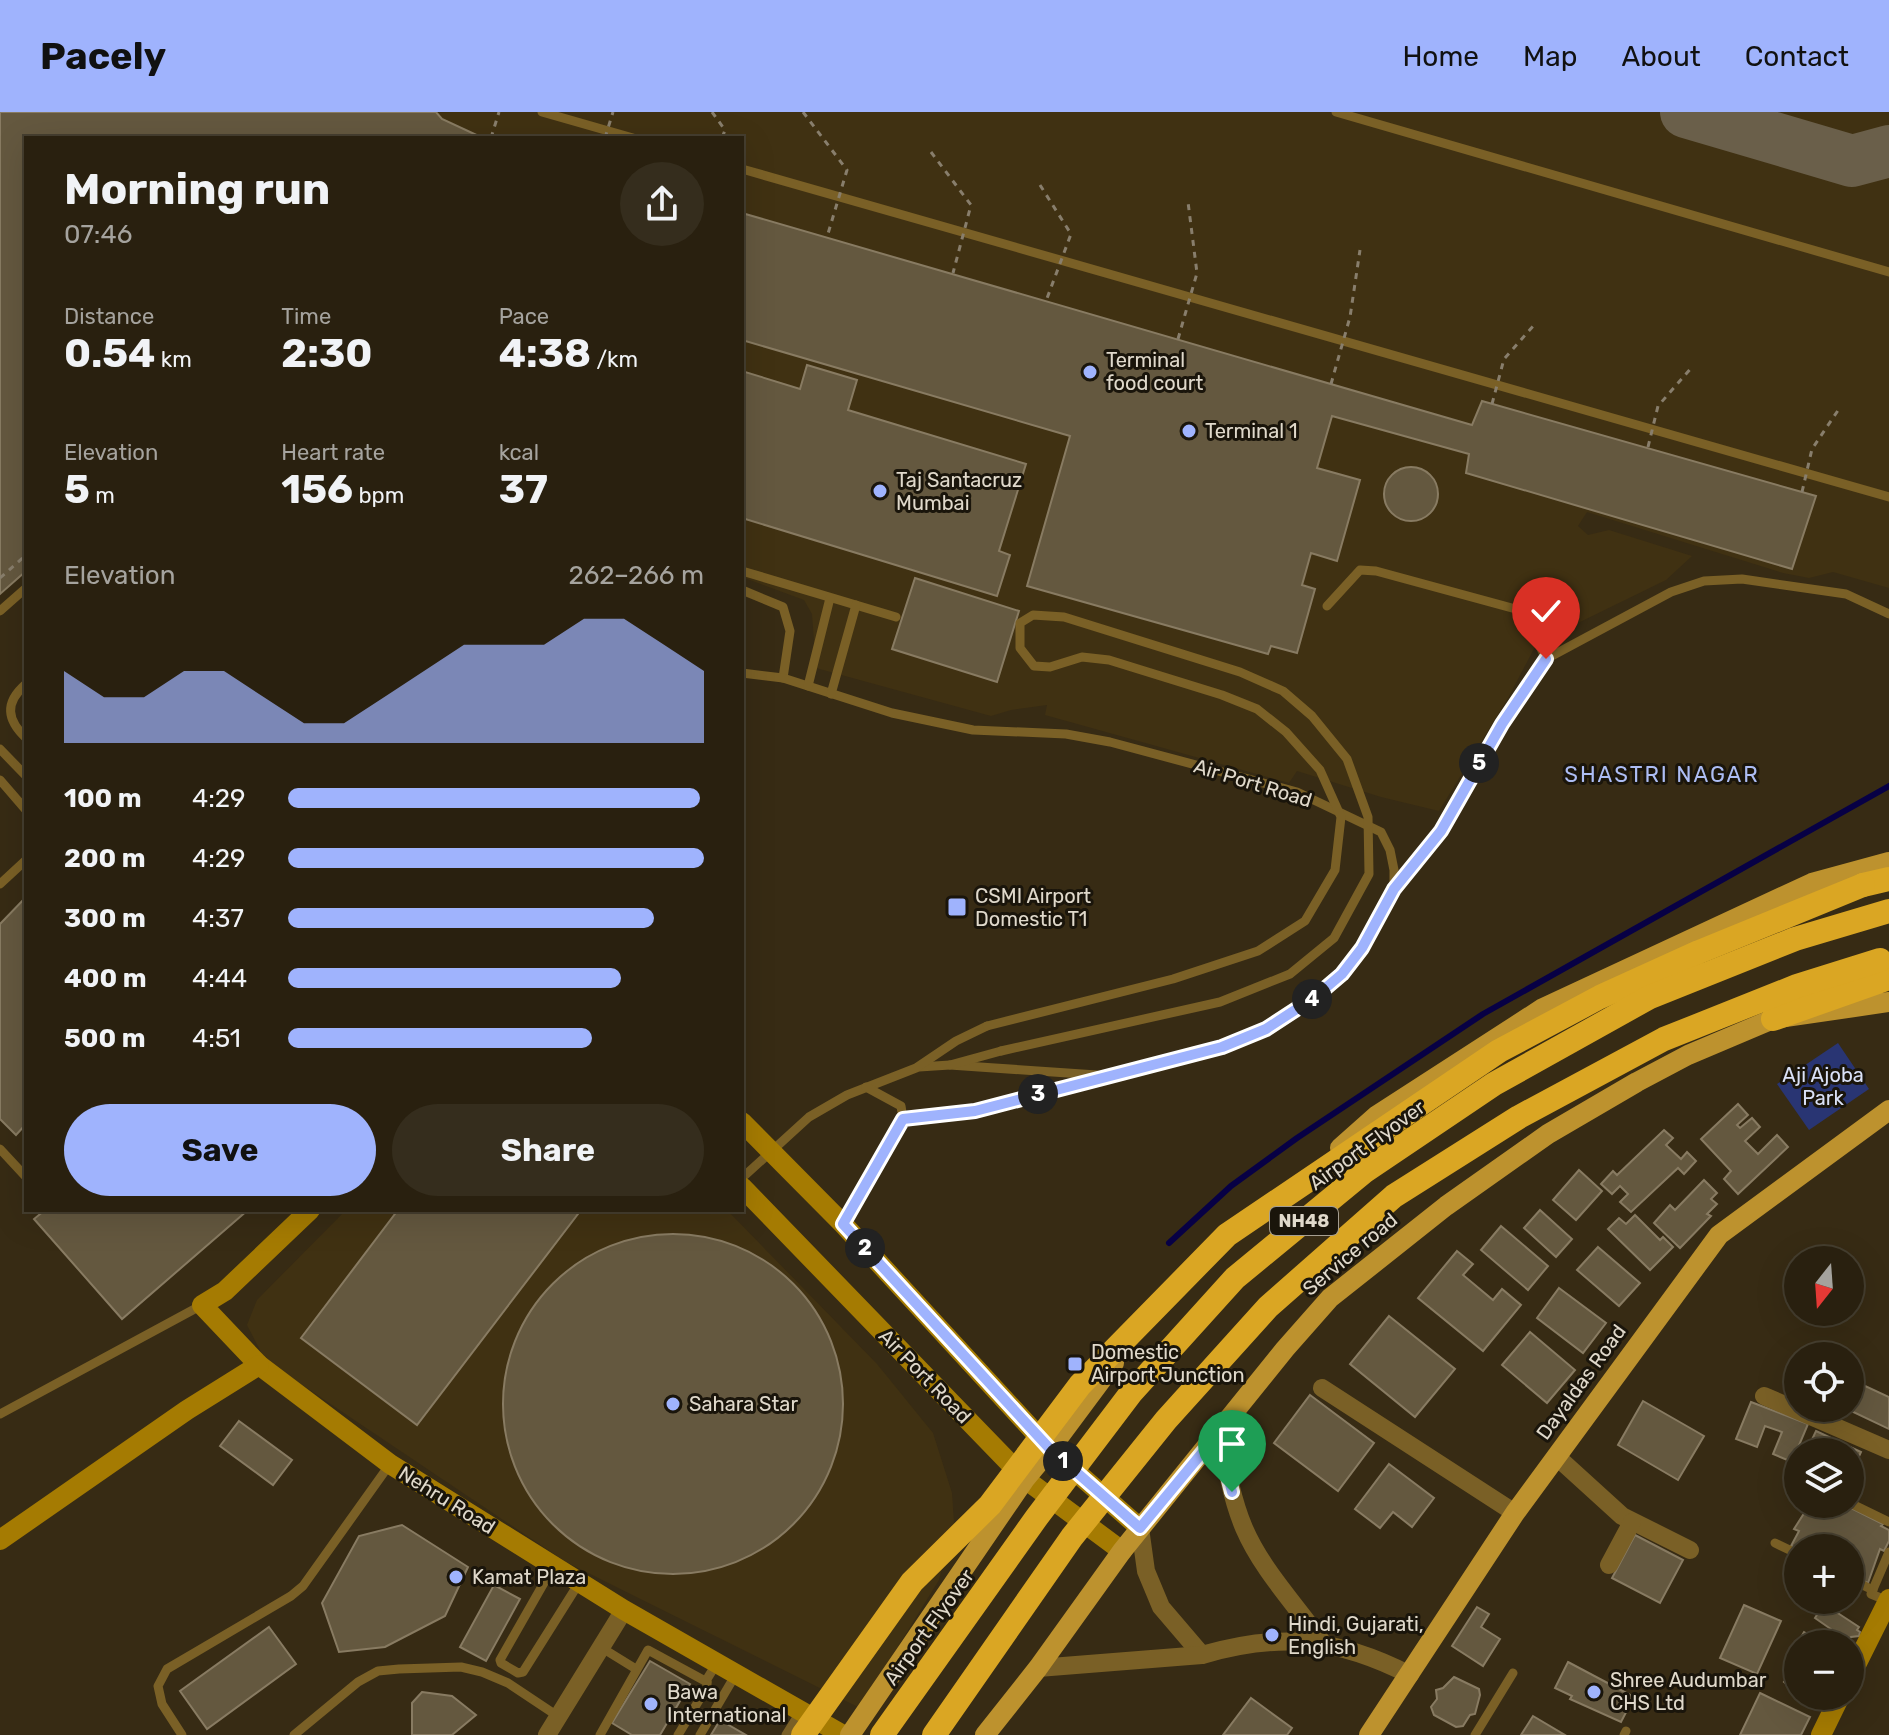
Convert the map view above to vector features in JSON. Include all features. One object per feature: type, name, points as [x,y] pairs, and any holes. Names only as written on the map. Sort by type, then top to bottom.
[{"type":"highway","points":[[802,1723],[912,1582],[990,1505],[1080,1385],[1227,1235],[1499,1051],[1600,997],[1671,965],[1863,885],[1889,879]]},
{"type":"highway","name":"Airport Flyover","points":[[882,1735],[1037,1517],[1131,1393],[1235,1278],[1365,1171],[1494,1084],[1650,997],[1795,939],[1889,911]]},
{"type":"highway","points":[[1773,1019],[1886,965]]},
{"type":"highway","name":"NH48","points":[[934,1735],[1072,1537],[1166,1420],[1268,1307],[1394,1196],[1519,1117],[1664,1039],[1797,986],[1886,965]]},
{"type":"main road","points":[[850,1735],[1025,1479],[1111,1366],[1221,1253],[1376,1116],[1543,1008],[1812,883],[1889,862]]},
{"type":"main road","name":"Service road","points":[[985,1735],[1140,1528],[1330,1298],[1446,1206],[1548,1134],[1637,1082],[1688,1055],[1773,1019],[1889,1002]]},
{"type":"main road","name":"Dayaldas Road","points":[[1369,1735],[1515,1513],[1719,1235],[1889,1110]]},
{"type":"street","name":"Air Port Road","points":[[744,1124],[843,1224],[1050,1449],[1140,1528]]},
{"type":"street","name":"Air Port Road","points":[[744,1189],[1025,1479],[1122,1551]]},
{"type":"street","points":[[202,1305],[225,1291],[308,1212]]},
{"type":"street","name":"Nehru Road","points":[[202,1305],[259,1365],[390,1464],[624,1610],[712,1672],[736,1674],[802,1723],[843,1735]]},
{"type":"street","points":[[0,1540],[187,1410],[259,1365]]},
{"type":"street","points":[[1322,1388],[1515,1513]]},
{"type":"street","points":[[1764,1396],[1889,1450]]},
{"type":"street","points":[[1221,1430],[1227,1471],[1245,1530],[1278,1584],[1322,1642]]},
{"type":"street","points":[[1556,1456],[1622,1516],[1690,1550]]},
{"type":"street","points":[[1609,1565],[1632,1522]]},
{"type":"street","points":[[1140,1528],[1146,1571],[1161,1607],[1202,1655]]},
{"type":"street","points":[[1864,1647],[1885,1602]]},
{"type":"street","points":[[547,1735],[624,1610]]},
{"type":"street","points":[[1038,1668],[1202,1655],[1271,1641],[1322,1642],[1376,1657],[1410,1675]]},
{"type":"street","points":[[1821,1735],[1833,1710]]},
{"type":"lane","points":[[542,112],[626,136]]},
{"type":"lane","points":[[1336,112],[1889,272]]},
{"type":"lane","points":[[744,170],[1889,497]]},
{"type":"lane","points":[[1327,606],[1360,570],[1376,571],[1523,611],[1546,659]]},
{"type":"lane","points":[[744,572],[896,617]]},
{"type":"lane","points":[[903,1119],[975,1111],[1222,1047],[1266,1029],[1315,997],[1342,974],[1362,948],[1394,889],[1441,831],[1502,724],[1546,659],[1671,592],[1704,581],[1742,579],[1846,594],[1889,614]]},
{"type":"lane","points":[[0,611],[24,590]]},
{"type":"lane","points":[[744,591],[783,607],[790,631],[783,678]]},
{"type":"lane","points":[[808,686],[830,598]]},
{"type":"lane","points":[[831,694],[856,605]]},
{"type":"lane","points":[[744,1176],[809,1117],[866,1087],[916,1068],[956,1041],[987,1026],[1173,979],[1258,951],[1305,921],[1335,870],[1341,817],[1320,770],[1286,732],[1257,709],[1109,660],[1082,657],[1050,667],[1034,666],[1020,648],[1020,623],[1033,615],[1064,617],[1240,672],[1283,691],[1312,716],[1347,759],[1368,817],[1369,874],[1334,938],[1290,974],[1220,1002],[950,1065]]},
{"type":"lane","name":"Air Port Road","points":[[744,673],[783,678],[892,713],[973,730],[1066,734],[1110,742],[1297,792],[1381,832],[1390,850],[1394,889]]},
{"type":"lane","points":[[24,686],[18,691],[10,713],[13,725],[24,736]]},
{"type":"lane","points":[[0,749],[24,774]]},
{"type":"lane","points":[[0,780],[24,808]]},
{"type":"lane","points":[[0,884],[24,862]]},
{"type":"lane","points":[[916,1068],[950,1065],[1104,1076]]},
{"type":"lane","points":[[843,1224],[903,1119],[901,1106],[866,1087]]},
{"type":"lane","points":[[0,1149],[24,1175]]},
{"type":"lane","points":[[0,1414],[202,1305]]},
{"type":"lane","points":[[182,1735],[162,1704],[158,1686],[167,1669],[303,1586],[390,1464]]},
{"type":"lane","points":[[1864,1510],[1889,1522]]},
{"type":"lane","points":[[1775,1543],[1784,1547]]},
{"type":"lane","points":[[1864,1588],[1885,1602],[1889,1552]]},
{"type":"lane","points":[[553,1567],[500,1659],[501,1663],[518,1673],[523,1672],[579,1583]]},
{"type":"lane","points":[[602,1648],[636,1669]]},
{"type":"lane","points":[[600,1735],[645,1653],[650,1650],[712,1672],[707,1687],[678,1735]]},
{"type":"lane","points":[[294,1735],[358,1682],[378,1671],[399,1669],[461,1667],[482,1672],[508,1683],[560,1717]]},
{"type":"lane","points":[[1475,1735],[1513,1673]]},
{"type":"lane","points":[[700,1735],[736,1674]]},
{"type":"lane","points":[[786,1735],[802,1723]]},
{"type":"path","points":[[492,136],[499,112]]},
{"type":"path","points":[[606,136],[613,112]]},
{"type":"path","points":[[712,112],[725,130],[723,136]]},
{"type":"path","points":[[803,112],[847,170],[827,237]]},
{"type":"path","points":[[931,152],[971,205],[953,273]]},
{"type":"path","points":[[1040,185],[1071,234],[1046,301]]},
{"type":"path","points":[[1178,339],[1197,273],[1188,202]]},
{"type":"path","points":[[1331,384],[1350,317],[1360,250]]},
{"type":"path","points":[[1492,404],[1504,359],[1534,325]]},
{"type":"path","points":[[1648,447],[1658,406],[1693,366]]},
{"type":"path","points":[[1802,492],[1812,449],[1841,406]]},
{"type":"path","points":[[0,578],[24,557]]},
{"type":"shaded area","points":[[0,112],[1889,112],[1889,588],[1833,572],[1809,578],[1783,573],[1587,512],[1578,526],[1588,535],[1609,530],[1692,556],[1666,580],[1537,643],[1508,698],[1439,811],[1297,771],[1289,783],[1045,715],[1047,705],[991,716],[816,668],[812,614],[804,600],[744,578],[744,136],[24,136],[24,573],[0,594]]},
{"type":"shaded area","points":[[344,1212],[729,1212],[877,1364],[933,1433],[952,1493],[954,1523],[939,1580],[860,1708],[566,1562],[265,1360],[247,1325],[257,1300]]},
{"type":"green space","name":"Aji Ajoba Park","points":[[1838,1043],[1869,1089],[1809,1130],[1777,1084]]},
{"type":"building","points":[[0,112],[436,112],[442,119],[479,136],[24,136],[24,573],[0,594]]},
{"type":"building","name":"Terminal 1","points":[[744,214],[1472,425],[1482,401],[1816,496],[1792,569],[1466,473],[1469,454],[1332,416],[1317,468],[1360,480],[1337,561],[1311,553],[1302,585],[1315,589],[1297,653],[1271,646],[1268,654],[1027,586],[1070,436],[744,341]]},
{"type":"building","name":"Taj Santacruz Mumbai","points":[[807,365],[857,380],[848,410],[1026,464],[999,551],[1010,555],[997,596],[744,519],[744,372],[800,389]]},
{"type":"building","points":[[1411,467],[1430,475],[1438,494],[1430,513],[1411,521],[1392,513],[1384,494],[1392,475]]},
{"type":"building","points":[[915,578],[1019,611],[997,682],[892,649]]},
{"type":"building","points":[[24,899],[24,1126],[16,1135],[0,1119],[0,924]]},
{"type":"building","points":[[1738,1104],[1748,1115],[1737,1125],[1740,1128],[1752,1118],[1760,1127],[1745,1141],[1758,1154],[1777,1135],[1788,1147],[1738,1194],[1724,1179],[1731,1171],[1701,1139]]},
{"type":"building","points":[[1664,1130],[1673,1138],[1666,1145],[1681,1159],[1687,1152],[1696,1161],[1684,1174],[1678,1168],[1631,1212],[1620,1202],[1628,1194],[1620,1186],[1612,1194],[1601,1184],[1613,1171],[1617,1175]]},
{"type":"building","points":[[1579,1170],[1602,1191],[1576,1220],[1553,1200]]},
{"type":"building","points":[[1704,1180],[1717,1193],[1711,1199],[1717,1204],[1707,1214],[1711,1216],[1680,1248],[1654,1223],[1670,1205],[1675,1210]]},
{"type":"building","points":[[1540,1210],[1572,1239],[1556,1257],[1524,1228]]},
{"type":"building","points":[[43,1212],[246,1212],[122,1319],[34,1219]]},
{"type":"building","points":[[396,1212],[579,1212],[417,1425],[301,1338]]},
{"type":"building","points":[[1635,1215],[1660,1240],[1663,1237],[1673,1247],[1650,1270],[1608,1229],[1619,1218],[1626,1224]]},
{"type":"building","points":[[1501,1226],[1548,1266],[1528,1290],[1481,1250]]},
{"type":"building","name":"Sahara Star","points":[[673,1234],[706,1238],[738,1247],[767,1263],[793,1284],[814,1310],[830,1339],[839,1371],[843,1404],[839,1437],[830,1469],[814,1498],[793,1524],[767,1545],[738,1561],[706,1570],[673,1574],[640,1570],[608,1561],[579,1545],[553,1524],[532,1498],[516,1469],[507,1437],[503,1404],[507,1371],[516,1339],[532,1310],[553,1284],[579,1263],[608,1247],[640,1238]]},
{"type":"building","points":[[1598,1247],[1640,1283],[1619,1306],[1577,1270]]},
{"type":"building","points":[[1457,1251],[1473,1264],[1463,1275],[1493,1300],[1502,1289],[1521,1305],[1483,1351],[1418,1298]]},
{"type":"building","points":[[1559,1288],[1606,1323],[1583,1353],[1537,1318]]},
{"type":"building","points":[[1389,1316],[1455,1369],[1415,1417],[1350,1364]]},
{"type":"building","points":[[1530,1332],[1575,1370],[1547,1403],[1502,1365]]},
{"type":"building","points":[[1864,1385],[1889,1397],[1889,1429],[1864,1417]]},
{"type":"building","points":[[1310,1395],[1374,1443],[1338,1491],[1274,1443]]},
{"type":"building","points":[[1643,1401],[1704,1436],[1678,1480],[1618,1445]]},
{"type":"building","points":[[1751,1402],[1784,1415],[1784,1422],[1808,1424],[1802,1438],[1784,1438],[1784,1459],[1773,1454],[1782,1432],[1765,1426],[1757,1447],[1736,1439]]},
{"type":"building","points":[[239,1421],[292,1460],[273,1485],[220,1446]]},
{"type":"building","points":[[1816,1431],[1831,1438],[1813,1438]]},
{"type":"building","points":[[1389,1464],[1434,1498],[1412,1527],[1393,1512],[1380,1528],[1355,1509]]},
{"type":"building","points":[[1864,1514],[1889,1530],[1889,1541],[1884,1551],[1880,1549],[1868,1583],[1864,1581],[1864,1534],[1797,1534],[1799,1531],[1794,1529],[1801,1518],[1864,1518]]},
{"type":"building","points":[[402,1525],[468,1567],[445,1616],[385,1647],[339,1652],[322,1603],[359,1536]]},
{"type":"building","points":[[1635,1535],[1683,1560],[1660,1603],[1612,1578]]},
{"type":"building","points":[[494,1585],[520,1599],[486,1661],[460,1647]]},
{"type":"building","points":[[1744,1605],[1781,1621],[1757,1674],[1720,1658]]},
{"type":"building","points":[[1477,1607],[1489,1614],[1481,1627],[1500,1639],[1483,1666],[1452,1646]]},
{"type":"building","points":[[1818,1614],[1839,1614],[1859,1627],[1857,1630],[1832,1630],[1815,1618]]},
{"type":"building","points":[[269,1627],[296,1664],[207,1729],[180,1691]]},
{"type":"building","name":"Bawa International","points":[[650,1661],[690,1684],[660,1735],[632,1735],[612,1723]]},
{"type":"building","name":"Shree Audumbar CHS Ltd","points":[[1568,1662],[1634,1697],[1621,1722],[1570,1699],[1572,1696],[1555,1688]]},
{"type":"building","points":[[1454,1677],[1479,1689],[1480,1695],[1475,1714],[1470,1715],[1463,1726],[1456,1727],[1434,1715],[1431,1707],[1437,1699],[1436,1690],[1443,1688]]},
{"type":"building","points":[[422,1692],[452,1696],[476,1715],[452,1735],[412,1735],[412,1703]]},
{"type":"building","points":[[1760,1693],[1784,1705],[1784,1710],[1795,1710],[1810,1717],[1801,1735],[1740,1735]]},
{"type":"building","points":[[1251,1698],[1292,1728],[1287,1735],[1223,1735]]},
{"type":"building","points":[[1533,1716],[1565,1735],[1521,1735]]},
{"type":"building","points":[[720,1720],[746,1735],[711,1735]]},
{"type":"waterway","points":[[1169,1243],[1231,1186],[1297,1138],[1483,1014],[1889,786]]},
{"type":"taxiway","points":[[1686,112],[1852,161],[1889,151]]},
{"type":"place","name":"Terminal food court","points":[[1090,372]]},
{"type":"place","name":"Terminal 1","points":[[1189,431]]},
{"type":"place","name":"Taj Santacruz Mumbai","points":[[880,491]]},
{"type":"place","name":"CSMI Airport Domestic T1","points":[[957,907]]},
{"type":"place","name":"Domestic Airport Junction","points":[[1075,1364]]},
{"type":"place","name":"Sahara Star","points":[[673,1404]]},
{"type":"place","name":"Kamat Plaza","points":[[456,1577]]},
{"type":"place","name":"Hindi, Gujarati, English","points":[[1272,1635]]},
{"type":"place","name":"Shree Audumbar CHS Ltd","points":[[1594,1692]]},
{"type":"place","name":"Bawa International","points":[[651,1704]]},
{"type":"district","name":"SHASTRI NAGAR","points":[[1662,774]]},
{"type":"route","points":[[1232,1492],[1224,1461],[1221,1430],[1140,1528],[1050,1449],[843,1224],[903,1119],[975,1111],[1222,1047],[1266,1029],[1315,997],[1342,974],[1362,948],[1394,889],[1441,831],[1502,724],[1546,659]]}]
